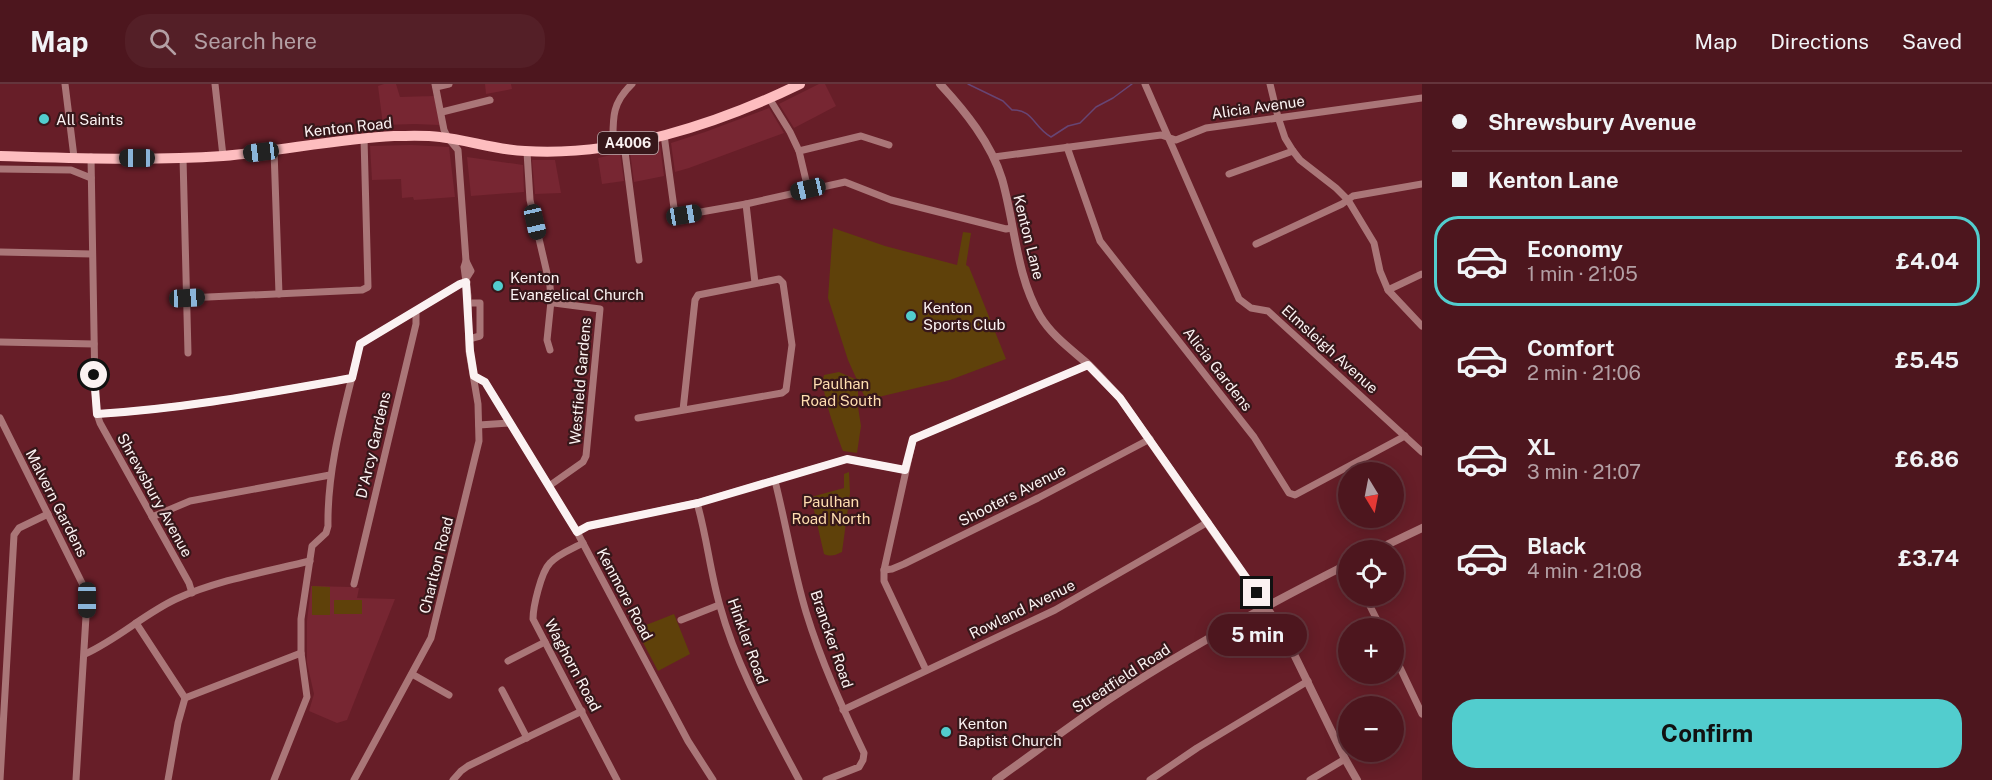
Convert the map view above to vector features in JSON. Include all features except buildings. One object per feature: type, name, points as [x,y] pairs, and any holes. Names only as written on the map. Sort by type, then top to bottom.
[{"type":"main road","name":"A4006","points":[[448,138],[482,146],[527,152],[595,150],[664,135],[714,120],[800,84]]},
{"type":"main road","name":"Kenton Road","points":[[0,156],[183,158],[223,156],[364,138],[423,136],[448,138]]},
{"type":"street","points":[[65,84],[74,157]]},
{"type":"street","points":[[215,84],[223,156]]},
{"type":"street","points":[[435,85],[449,84]]},
{"type":"street","points":[[632,84],[623,92],[614,112],[639,260]]},
{"type":"street","name":"Kenton Lane","points":[[940,84],[963,109],[994,157],[1002,179],[1025,281],[1040,316],[1056,336],[1120,398],[1208,522],[1266,606],[1289,644],[1338,744]]},
{"type":"street","name":"Elmsleigh Avenue","points":[[1145,84],[1239,299],[1251,308],[1268,311],[1422,452]]},
{"type":"street","points":[[1270,84],[1278,117],[1293,151],[1300,160],[1348,200],[1374,243],[1380,271],[1388,290],[1422,326]]},
{"type":"street","name":"Charlton Road","points":[[354,780],[431,638],[479,441],[469,339],[458,150],[444,130],[435,85]]},
{"type":"street","points":[[770,98],[799,151],[808,189]]},
{"type":"street","name":"Alicia Avenue","points":[[994,157],[1161,135],[1176,140],[1206,128],[1422,98]]},
{"type":"street","points":[[442,112],[489,100]]},
{"type":"street","points":[[664,135],[674,208],[678,213],[684,215],[845,182],[891,200],[1006,229],[1012,228]]},
{"type":"street","points":[[799,151],[861,136],[889,145]]},
{"type":"street","points":[[187,298],[363,290],[368,287],[364,138]]},
{"type":"street","name":"Alicia Gardens","points":[[1067,147],[1100,242],[1254,437],[1289,494],[1295,495],[1405,435]]},
{"type":"street","points":[[274,150],[279,294]]},
{"type":"street","points":[[1229,174],[1293,151]]},
{"type":"street","points":[[527,152],[530,200],[550,286],[551,301],[547,340],[550,350]]},
{"type":"street","name":"Shrewsbury Avenue","points":[[90,157],[97,414],[189,583],[192,593]]},
{"type":"street","points":[[183,158],[188,353]]},
{"type":"street","points":[[0,169],[72,170],[91,178]]},
{"type":"street","points":[[1256,244],[1353,196],[1422,184]]},
{"type":"street","points":[[746,204],[755,283]]},
{"type":"street","points":[[0,252],[92,254]]},
{"type":"street","points":[[1388,290],[1422,274]]},
{"type":"street","points":[[638,418],[782,393],[786,390],[792,345],[783,283],[779,279],[698,295],[695,300],[683,410]]},
{"type":"street","points":[[274,780],[307,697],[301,653],[301,619],[312,546],[326,534],[328,526],[330,475],[360,344],[466,280]]},
{"type":"street","name":"Westfield Gardens","points":[[549,486],[583,462],[586,456],[600,309],[551,301]]},
{"type":"street","name":"Charlton Road","points":[[468,303],[480,303],[480,336],[469,339]]},
{"type":"street","name":"D'Arcy Gardens","points":[[354,585],[416,324],[416,310]]},
{"type":"street","points":[[0,342],[94,344]]},
{"type":"street","points":[[926,670],[884,581],[884,570],[913,439],[1088,365]]},
{"type":"street","name":"Kenmore Road","points":[[474,376],[485,382],[577,532],[683,731],[713,780]]},
{"type":"street","points":[[97,414],[230,400],[352,378]]},
{"type":"street","name":"Malvern Gardens","points":[[0,418],[84,586],[87,600],[76,780]]},
{"type":"street","points":[[479,425],[509,423]]},
{"type":"street","name":"Shooters Avenue","points":[[884,570],[904,564],[1150,440]]},
{"type":"street","points":[[577,532],[588,526],[698,503],[847,459],[905,470]]},
{"type":"street","points":[[152,517],[190,501],[330,475]]},
{"type":"street","name":"Brancker Road","points":[[776,481],[805,608],[824,668],[864,753],[859,767],[826,780]]},
{"type":"street","name":"Hinkler Road","points":[[698,503],[719,605],[741,668],[799,780]]},
{"type":"street","points":[[0,780],[14,535],[19,528],[48,514]]},
{"type":"street","name":"Rowland Avenue","points":[[843,710],[1055,610],[1208,522]]},
{"type":"street","points":[[1398,540],[1421,530]]},
{"type":"street","name":"Waghorn Road","points":[[583,543],[558,556],[548,565],[533,609],[534,619],[617,780]]},
{"type":"street","points":[[85,654],[174,600],[231,581],[310,561]]},
{"type":"street","name":"Streatfield Road","points":[[996,780],[1110,699],[1266,606],[1338,569]]},
{"type":"street","points":[[681,620],[719,605]]},
{"type":"street","points":[[136,623],[185,698],[168,780]]},
{"type":"street","points":[[508,661],[544,642]]},
{"type":"street","points":[[185,698],[301,653]]},
{"type":"street","points":[[412,674],[449,695]]},
{"type":"street","points":[[1404,676],[1422,714]]},
{"type":"street","points":[[1150,780],[1197,748],[1308,681]]},
{"type":"street","points":[[502,690],[527,738]]},
{"type":"street","points":[[453,780],[468,766],[582,711]]},
{"type":"street","points":[[1310,780],[1340,762]]},
{"type":"street","name":"Kenton Lane","points":[[1347,762],[1357,780]]},
{"type":"shaded area","points":[[396,84],[400,97],[434,96],[440,125],[383,125],[378,86]]},
{"type":"shaded area","points":[[485,84],[511,84],[512,89],[486,94]]},
{"type":"shaded area","points":[[819,84],[825,84],[836,106],[794,128],[779,104]]},
{"type":"shaded area","points":[[769,108],[784,133],[675,172],[671,143]]},
{"type":"shaded area","points":[[660,145],[664,176],[634,182],[630,152]]},
{"type":"shaded area","points":[[370,146],[449,147],[455,197],[414,200],[413,197],[402,198],[401,179],[372,180]]},
{"type":"shaded area","points":[[620,153],[624,181],[602,184],[598,158]]},
{"type":"shaded area","points":[[467,157],[523,165],[524,192],[471,196]]},
{"type":"shaded area","points":[[532,160],[555,160],[561,193],[535,194]]},
{"type":"shaded area","points":[[311,586],[359,588],[357,598],[395,599],[347,720],[337,723],[309,711],[314,694],[307,663],[307,621]]},
{"type":"green space","name":"Kenton Sports Club","points":[[833,228],[885,246],[957,265],[963,232],[971,233],[966,265],[969,267],[1006,359],[950,380],[866,400],[848,360],[828,298]]},
{"type":"green space","name":"Paulhan Road South","points":[[839,372],[855,379],[858,391],[861,426],[857,453],[843,451],[826,401],[824,375]]},
{"type":"green space","name":"Paulhan Road North","points":[[849,472],[850,493],[842,552],[827,555],[824,554],[811,497],[844,488],[844,474]]},
{"type":"green space","points":[[312,586],[330,587],[330,615],[312,615]]},
{"type":"green space","points":[[334,600],[362,600],[362,614],[334,614]]},
{"type":"green space","points":[[674,614],[690,654],[658,671],[636,629]]},
{"type":"waterway","points":[[968,84],[1003,101],[1012,110],[1025,113],[1051,137],[1068,126],[1080,123],[1096,107],[1132,84]]},
{"type":"place","name":"All Saints","points":[[44,119]]},
{"type":"place","name":"Kenton Evangelical Church","points":[[498,286]]},
{"type":"place","name":"Kenton Sports Club","points":[[911,316]]},
{"type":"place","name":"Kenton Baptist Church","points":[[946,732]]},
{"type":"route","points":[[94,375],[97,414],[230,400],[352,378],[360,344],[466,282],[468,332],[474,376],[485,382],[577,532],[588,526],[698,503],[847,459],[905,470],[913,439],[1088,365],[1120,398],[1257,593]]}]
